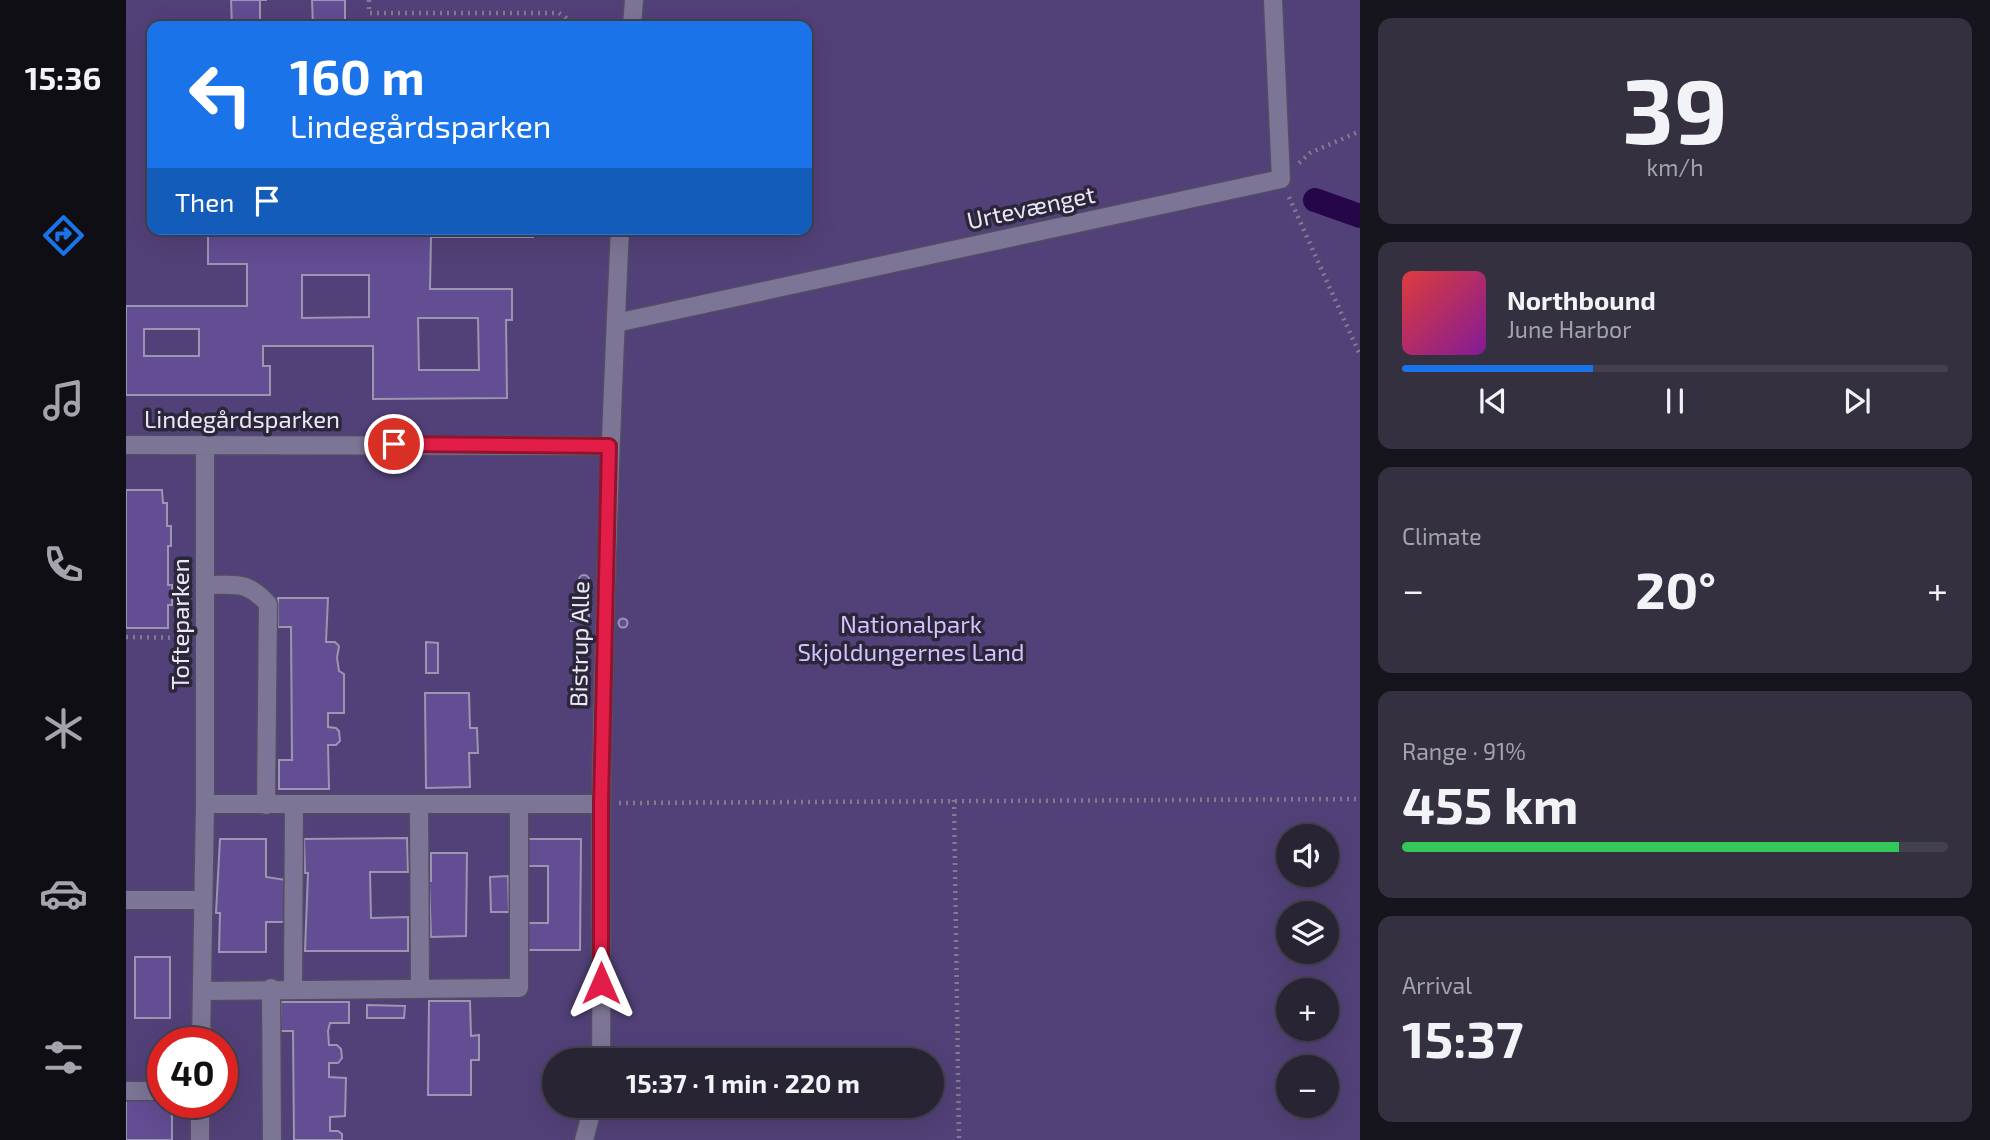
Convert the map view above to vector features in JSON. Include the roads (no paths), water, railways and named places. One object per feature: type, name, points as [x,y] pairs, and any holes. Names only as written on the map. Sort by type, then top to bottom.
[{"type":"street","points":[[632,21],[634,0]]},
{"type":"street","name":"Urtevænget","points":[[616,323],[1281,179],[1273,0]]},
{"type":"street","name":"Bistrup Alle","points":[[601,1048],[601,804],[609,446],[620,235]]},
{"type":"street","name":"Tofteparken","points":[[201,1027],[205,804],[205,444]]},
{"type":"street","name":"Lindegårdsparken","points":[[126,445],[609,446]]},
{"type":"street","points":[[206,585],[240,584],[256,591],[268,604],[266,805]]},
{"type":"street","points":[[205,804],[601,804]]},
{"type":"street","points":[[419,804],[419,988]]},
{"type":"street","points":[[202,991],[271,988],[519,988],[519,804]]},
{"type":"street","points":[[293,988],[294,805]]},
{"type":"street","points":[[126,900],[202,900]]},
{"type":"street","points":[[271,988],[272,1140]]},
{"type":"street","points":[[126,1091],[147,1091]]},
{"type":"street","points":[[200,1118],[200,1140]]},
{"type":"street","points":[[590,1138],[592,1118]]},
{"type":"waterway","points":[[1315,200],[1360,216]]},
{"type":"park label","name":"Nationalpark Skjoldungernes Land","points":[[911,639]]}]
